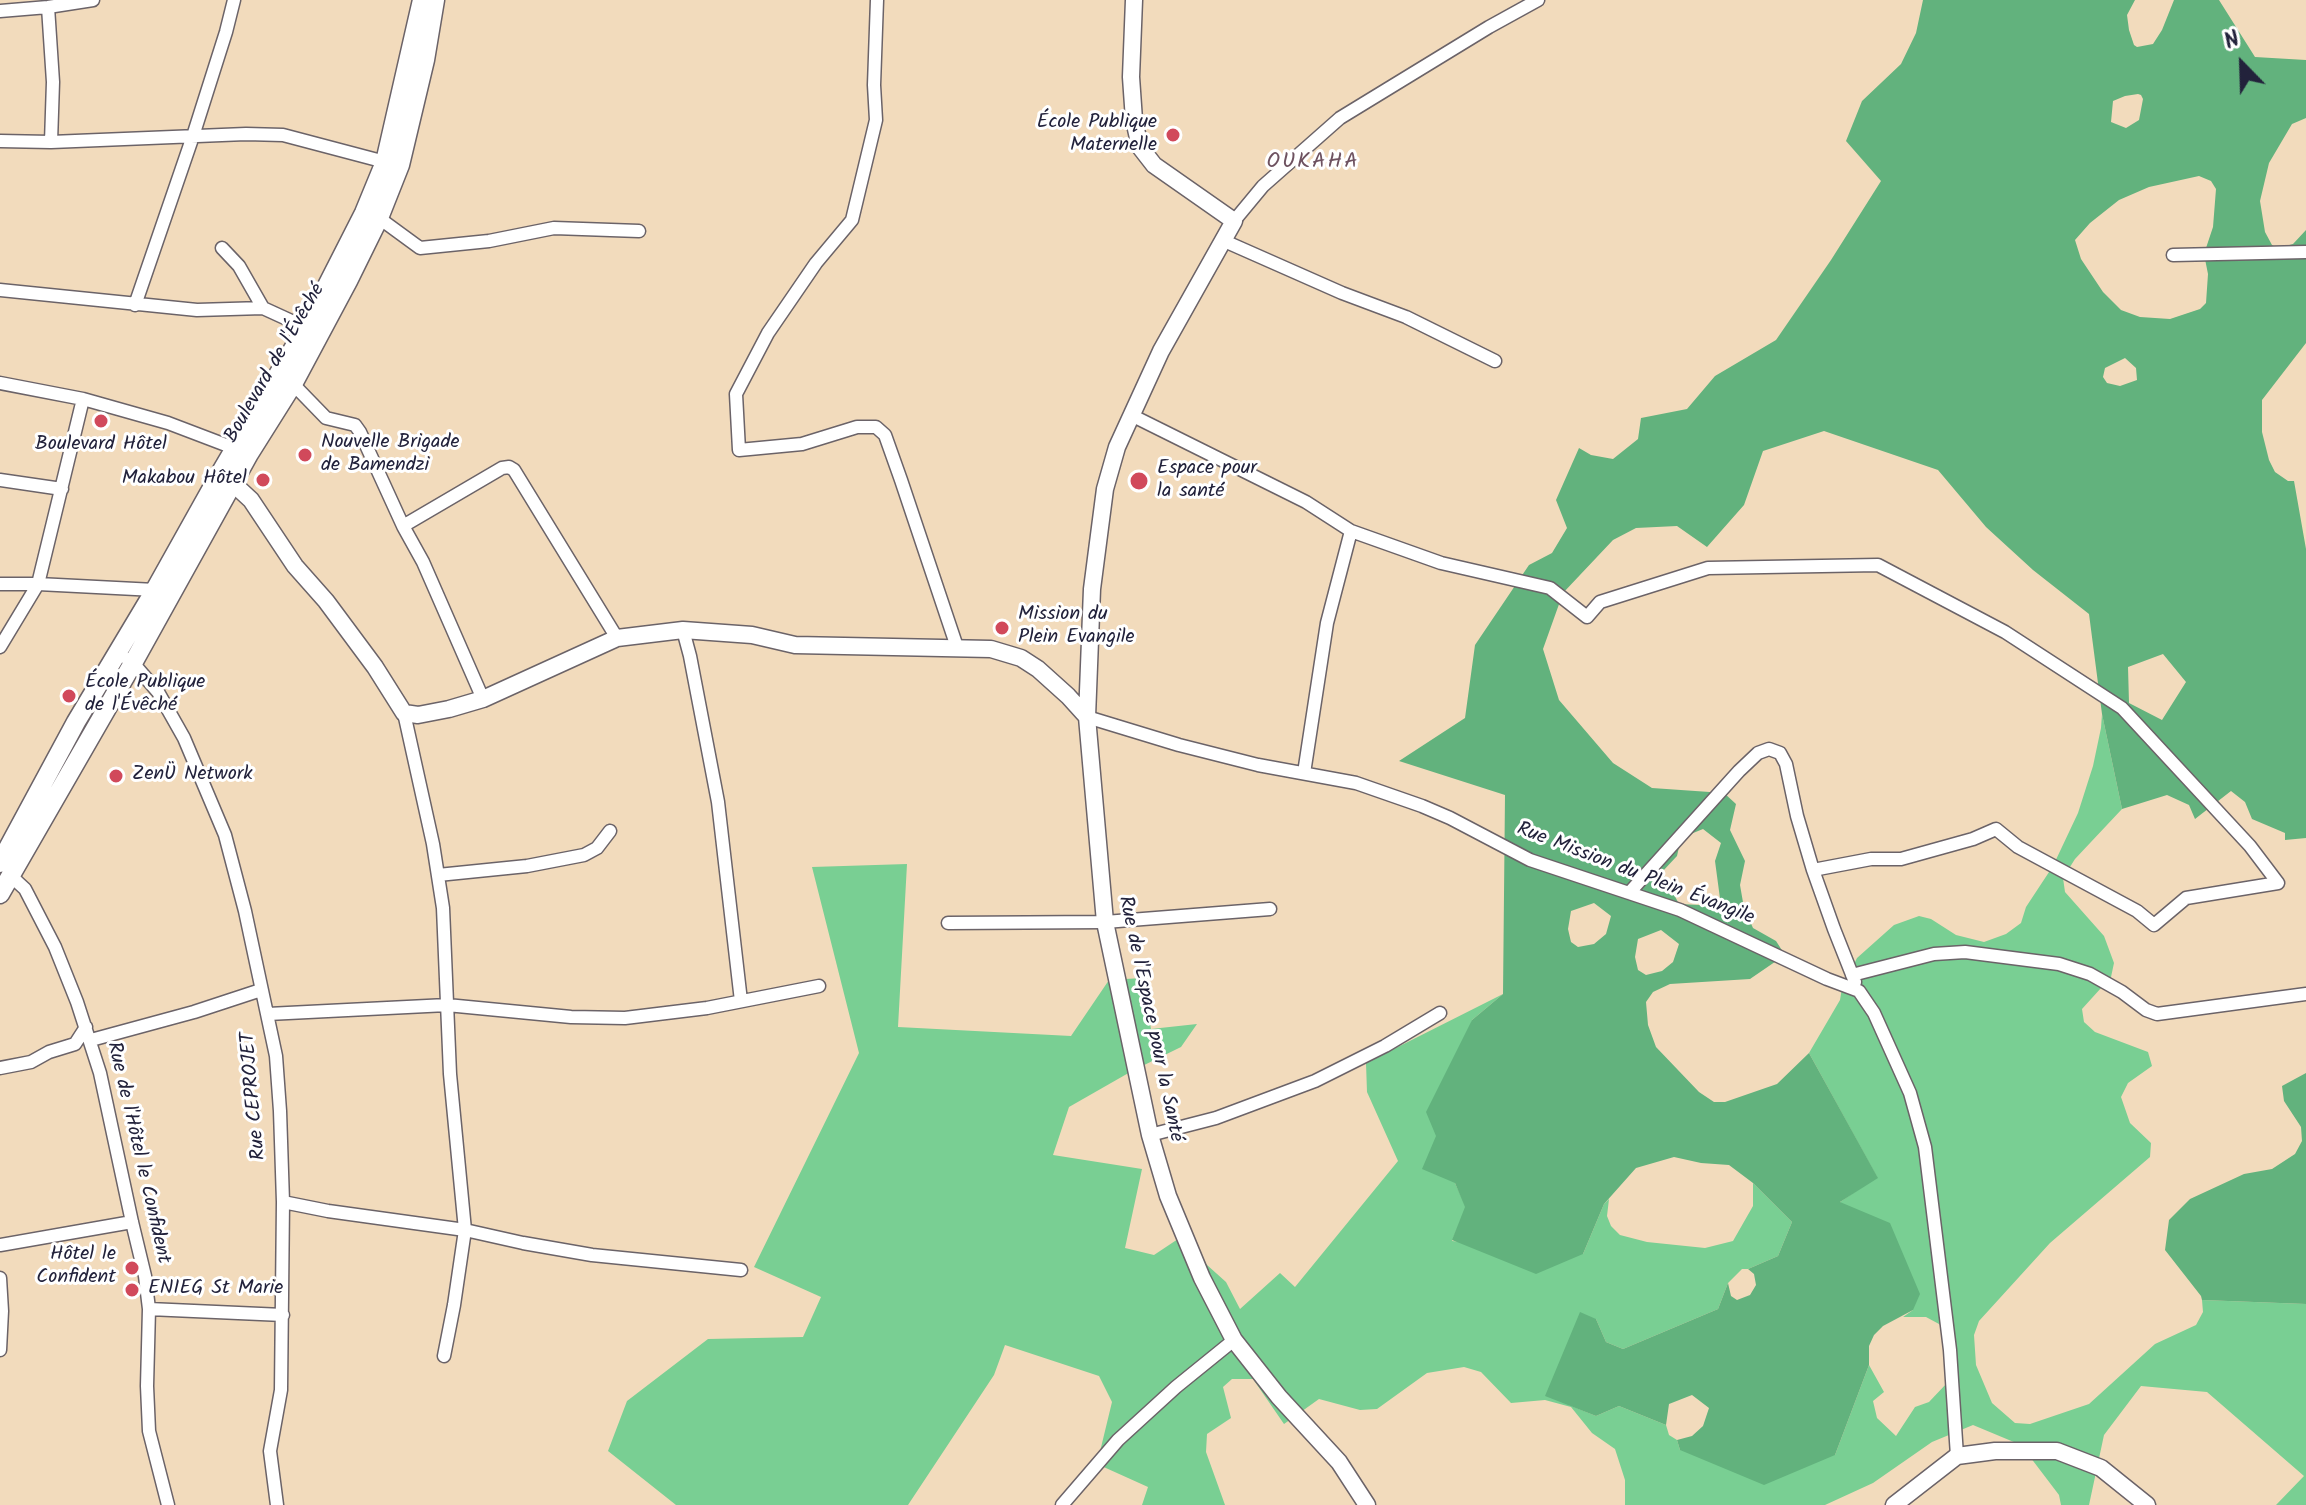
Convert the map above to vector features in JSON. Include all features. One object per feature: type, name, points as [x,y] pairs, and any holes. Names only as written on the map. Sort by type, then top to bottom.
[{"type":"main road","name":"Boulevard de l'Évêché","points":[[0,894],[5,869],[242,451],[379,218],[422,0]]},
{"type":"main road","name":"Boulevard de l'Évêché","points":[[242,451],[293,384],[364,213],[392,163],[425,60],[435,0]]},
{"type":"main road","name":"Boulevard de l'Évêché","points":[[125,658],[155,590],[227,478]]},
{"type":"street","points":[[0,11],[93,0]]},
{"type":"street","points":[[135,305],[193,136],[234,0]]},
{"type":"street","points":[[877,0],[876,120],[852,220],[816,263],[776,322],[736,394],[739,450],[802,444],[857,427],[876,427],[885,435],[957,647]]},
{"type":"street","points":[[1134,0],[1131,77],[1134,120],[1140,147],[1154,165],[1234,221],[1263,186],[1340,118],[1538,0]]},
{"type":"street","points":[[48,7],[53,82],[51,142]]},
{"type":"street","points":[[0,141],[283,135],[392,163]]},
{"type":"street","points":[[379,218],[420,248],[489,241],[554,228],[639,231]]},
{"type":"street","name":"Rue de l'Espace pour la Santé","points":[[1234,221],[1161,351],[1117,447],[1105,489],[1092,589],[1087,717],[1105,922],[1150,1135],[1168,1196],[1196,1265],[1234,1340],[1279,1397],[1339,1462],[1367,1505]]},
{"type":"street","points":[[1222,240],[1342,293],[1406,317],[1495,361]]},
{"type":"street","points":[[222,248],[239,266],[263,308]]},
{"type":"street","points":[[2173,255],[2306,252]]},
{"type":"street","points":[[0,290],[197,310],[263,308],[313,331]]},
{"type":"street","points":[[0,383],[83,399],[168,423],[242,451]]},
{"type":"street","points":[[293,384],[326,418],[355,425],[360,432],[423,562],[483,699]]},
{"type":"street","points":[[0,647],[38,584],[83,399]]},
{"type":"street","points":[[1131,415],[1306,502],[1351,531],[1441,563],[1550,588],[1587,617],[1600,602],[1708,568],[1878,565],[2005,632],[2122,708],[2250,846],[2278,883],[2186,898],[2154,925],[2137,911],[2018,847],[1996,829],[1973,839],[1901,859],[1871,859],[1813,870]]},
{"type":"street","points":[[403,526],[502,468],[509,467],[514,470],[617,638]]},
{"type":"street","points":[[227,478],[251,500],[295,566],[375,667],[404,713],[421,785],[443,908],[453,1116],[465,1230],[444,1356]]},
{"type":"street","points":[[0,480],[62,489]]},
{"type":"street","points":[[1304,773],[1327,623],[1351,531]]},
{"type":"street","points":[[0,584],[155,590]]},
{"type":"street","points":[[683,630],[694,672],[718,802],[741,1001]]},
{"type":"street","name":"Rue Mission du Plein Évangile","points":[[404,713],[418,715],[483,699],[617,638],[683,630],[752,635],[795,645],[991,649],[1021,658],[1038,669],[1087,717],[1258,765],[1356,783],[1422,806],[1530,860],[1680,910],[1859,991]]},
{"type":"street","name":"Rue CEPROJET","points":[[125,658],[158,692],[184,738],[225,835],[276,1056],[283,1202],[283,1315],[281,1390],[270,1451],[277,1505]]},
{"type":"street","points":[[1629,893],[1758,753],[1769,749],[1780,753],[1786,764],[1813,870],[1852,975],[1874,1013],[1910,1093],[1925,1147],[1950,1350],[1957,1456]]},
{"type":"street","points":[[438,875],[527,866],[584,855],[597,848],[610,831]]},
{"type":"street","name":"Rue de l'Hôtel le Confident","points":[[5,869],[25,889],[55,947],[91,1040],[100,1073],[145,1276],[149,1309],[149,1431],[168,1505]]},
{"type":"street","points":[[948,923],[1105,922],[1270,909]]},
{"type":"street","points":[[1852,975],[1934,954],[1965,952],[2059,964],[2090,974],[2157,1014],[2306,994]]},
{"type":"street","points":[[268,1014],[447,1005],[571,1017],[625,1018],[707,1008],[819,986]]},
{"type":"street","points":[[91,1040],[261,990]]},
{"type":"street","points":[[1150,1135],[1216,1118],[1315,1081],[1385,1046],[1440,1013]]},
{"type":"street","points":[[0,1068],[31,1062],[49,1052],[75,1044],[86,1027]]},
{"type":"street","points":[[283,1202],[465,1230],[592,1255],[741,1270]]},
{"type":"street","points":[[0,1245],[132,1222]]},
{"type":"street","points":[[0,1278],[0,1350]]},
{"type":"street","points":[[149,1309],[283,1315]]},
{"type":"street","points":[[1062,1505],[1118,1440],[1234,1340]]},
{"type":"street","points":[[1894,1505],[1957,1456],[1995,1451],[2057,1451],[2101,1468],[2147,1505]]},
{"type":"green space","points":[[1923,0],[2135,0],[2127,15],[2129,30],[2137,47],[2153,44],[2174,0],[2219,0],[2255,57],[2306,60],[2306,118],[2292,124],[2269,163],[2260,201],[2265,232],[2272,245],[2278,248],[2293,244],[2306,230],[2306,343],[2262,400],[2262,432],[2275,472],[2288,481],[2294,481],[2306,549],[2306,838],[2285,840],[2285,833],[2252,819],[2245,802],[2231,791],[2195,819],[2189,805],[2167,795],[2122,809],[2102,714],[2089,614],[2033,570],[1986,527],[1938,470],[1824,431],[1763,451],[1744,505],[1707,547],[1677,526],[1636,528],[1613,540],[1563,593],[1543,649],[1559,700],[1613,763],[1652,788],[1724,793],[1736,804],[1730,830],[1745,861],[1740,885],[1744,908],[1753,928],[1776,941],[1785,955],[1750,979],[1670,984],[1653,992],[1646,1002],[1648,1025],[1656,1047],[1699,1092],[1714,1102],[1725,1102],[1777,1084],[1809,1053],[1878,1178],[1840,1202],[1890,1223],[1920,1294],[1913,1310],[1883,1326],[1874,1335],[1869,1346],[1869,1365],[1835,1455],[1764,1485],[1680,1450],[1677,1440],[1692,1436],[1703,1426],[1709,1408],[1692,1395],[1669,1404],[1666,1425],[1619,1406],[1596,1416],[1545,1396],[1580,1312],[1596,1319],[1606,1342],[1623,1349],[1718,1309],[1728,1283],[1731,1296],[1737,1300],[1750,1295],[1756,1285],[1754,1274],[1748,1269],[1778,1256],[1792,1222],[1753,1183],[1729,1165],[1674,1157],[1636,1168],[1604,1204],[1583,1254],[1536,1274],[1452,1240],[1465,1207],[1455,1183],[1422,1169],[1436,1136],[1426,1112],[1472,1020],[1503,994],[1505,795],[1399,761],[1465,718],[1475,645],[1529,565],[1552,553],[1567,528],[1556,500],[1579,448],[1591,455],[1613,459],[1638,439],[1641,418],[1687,409],[1715,376],[1776,340],[1881,181],[1846,141],[1862,101],[1901,64],[1916,33]],"holes":[[[2138,94],[2143,99],[2139,120],[2126,128],[2111,122],[2113,101]],[[2199,176],[2211,181],[2216,189],[2213,227],[2204,254],[2208,274],[2206,303],[2200,309],[2170,319],[2140,317],[2121,310],[2103,292],[2081,259],[2075,240],[2090,223],[2119,200],[2149,187]],[[2125,358],[2136,368],[2137,380],[2120,386],[2107,383],[2103,377],[2105,368]],[[2163,654],[2186,682],[2162,720],[2129,703],[2128,667]],[[1703,829],[1721,843],[1715,861],[1721,906],[1679,904],[1662,872],[1677,856],[1681,838]],[[1594,903],[1611,916],[1606,934],[1594,944],[1578,947],[1571,942],[1568,929],[1571,911]],[[1661,930],[1679,944],[1673,962],[1662,971],[1646,975],[1638,970],[1635,957],[1638,939]]]},
{"type":"green space","points":[[2102,714],[2122,809],[2075,859],[2063,878],[2065,892],[2104,936],[2114,963],[2111,977],[2082,1009],[2084,1022],[2095,1032],[2148,1052],[2152,1066],[2128,1083],[2121,1097],[2130,1123],[2151,1143],[2150,1157],[2050,1243],[1979,1321],[1974,1335],[1976,1365],[1992,1403],[2015,1423],[2030,1424],[2089,1404],[2155,1344],[2196,1325],[2203,1312],[2202,1300],[2306,1304],[2306,1505],[2276,1505],[2304,1476],[2207,1392],[2141,1386],[2104,1435],[2089,1505],[2061,1505],[2059,1495],[2021,1445],[1973,1425],[1932,1442],[1873,1483],[1825,1505],[1625,1505],[1625,1480],[1615,1449],[1592,1433],[1571,1407],[1545,1400],[1511,1403],[1481,1372],[1464,1367],[1427,1373],[1377,1409],[1360,1410],[1319,1399],[1284,1424],[1253,1379],[1232,1379],[1223,1387],[1231,1418],[1207,1434],[1206,1452],[1225,1505],[1142,1505],[1148,1487],[1097,1464],[1112,1402],[1099,1376],[1005,1345],[994,1375],[908,1505],[676,1505],[608,1451],[627,1401],[708,1339],[803,1337],[821,1297],[754,1267],[859,1053],[812,867],[907,864],[898,1027],[1071,1036],[1109,980],[1142,978],[1151,1029],[1197,1024],[1181,1047],[1069,1107],[1053,1155],[1142,1169],[1125,1248],[1154,1255],[1178,1239],[1226,1282],[1240,1309],[1280,1273],[1295,1287],[1398,1161],[1367,1092],[1366,1063],[1503,994],[1472,1020],[1455,1183],[1466,1207],[1452,1241],[1583,1254],[1609,1199],[1607,1216],[1620,1235],[1647,1242],[1705,1248],[1733,1241],[1753,1206],[1753,1183],[1792,1222],[1778,1256],[1742,1269],[1728,1283],[1718,1309],[1623,1349],[1606,1342],[1596,1319],[1569,1405],[1596,1416],[1619,1406],[1666,1425],[1680,1450],[1835,1455],[1869,1365],[1884,1392],[1873,1401],[1877,1418],[1896,1436],[1915,1407],[1929,1402],[1947,1383],[1957,1356],[1950,1335],[1939,1324],[1926,1317],[1903,1317],[1913,1310],[1840,1202],[1877,1177],[1809,1053],[1840,1000],[1842,988],[1857,958],[1894,925],[1919,916],[1931,919],[1956,935],[1984,942],[2006,934],[2021,923],[2026,907],[2053,866],[2078,813],[2093,766]]},
{"type":"green space","points":[[2306,1073],[2306,1304],[2202,1300],[2165,1250],[2169,1220],[2190,1199],[2244,1174],[2272,1169],[2295,1154],[2302,1141],[2301,1127],[2284,1101],[2282,1086]]},
{"type":"place","name":"École Publique Maternelle","points":[[1173,135]]},
{"type":"place","name":"Boulevard Hôtel","points":[[101,421]]},
{"type":"place","name":"Nouvelle Brigade de Bamendzi","points":[[305,455]]},
{"type":"place","name":"Makabou Hôtel","points":[[263,480]]},
{"type":"place","name":"Espace pour la santé","points":[[1139,481]]},
{"type":"place","name":"Mission du Plein Evangile","points":[[1002,628]]},
{"type":"place","name":"École Publique de l'Évêché","points":[[69,696]]},
{"type":"place","name":"ZenÜ Network","points":[[116,776]]},
{"type":"place","name":"Hôtel le Confident","points":[[132,1268]]},
{"type":"place","name":"ENIEG St Marie","points":[[132,1290]]},
{"type":"district","name":"OUKAHA","points":[[1313,163]]}]
